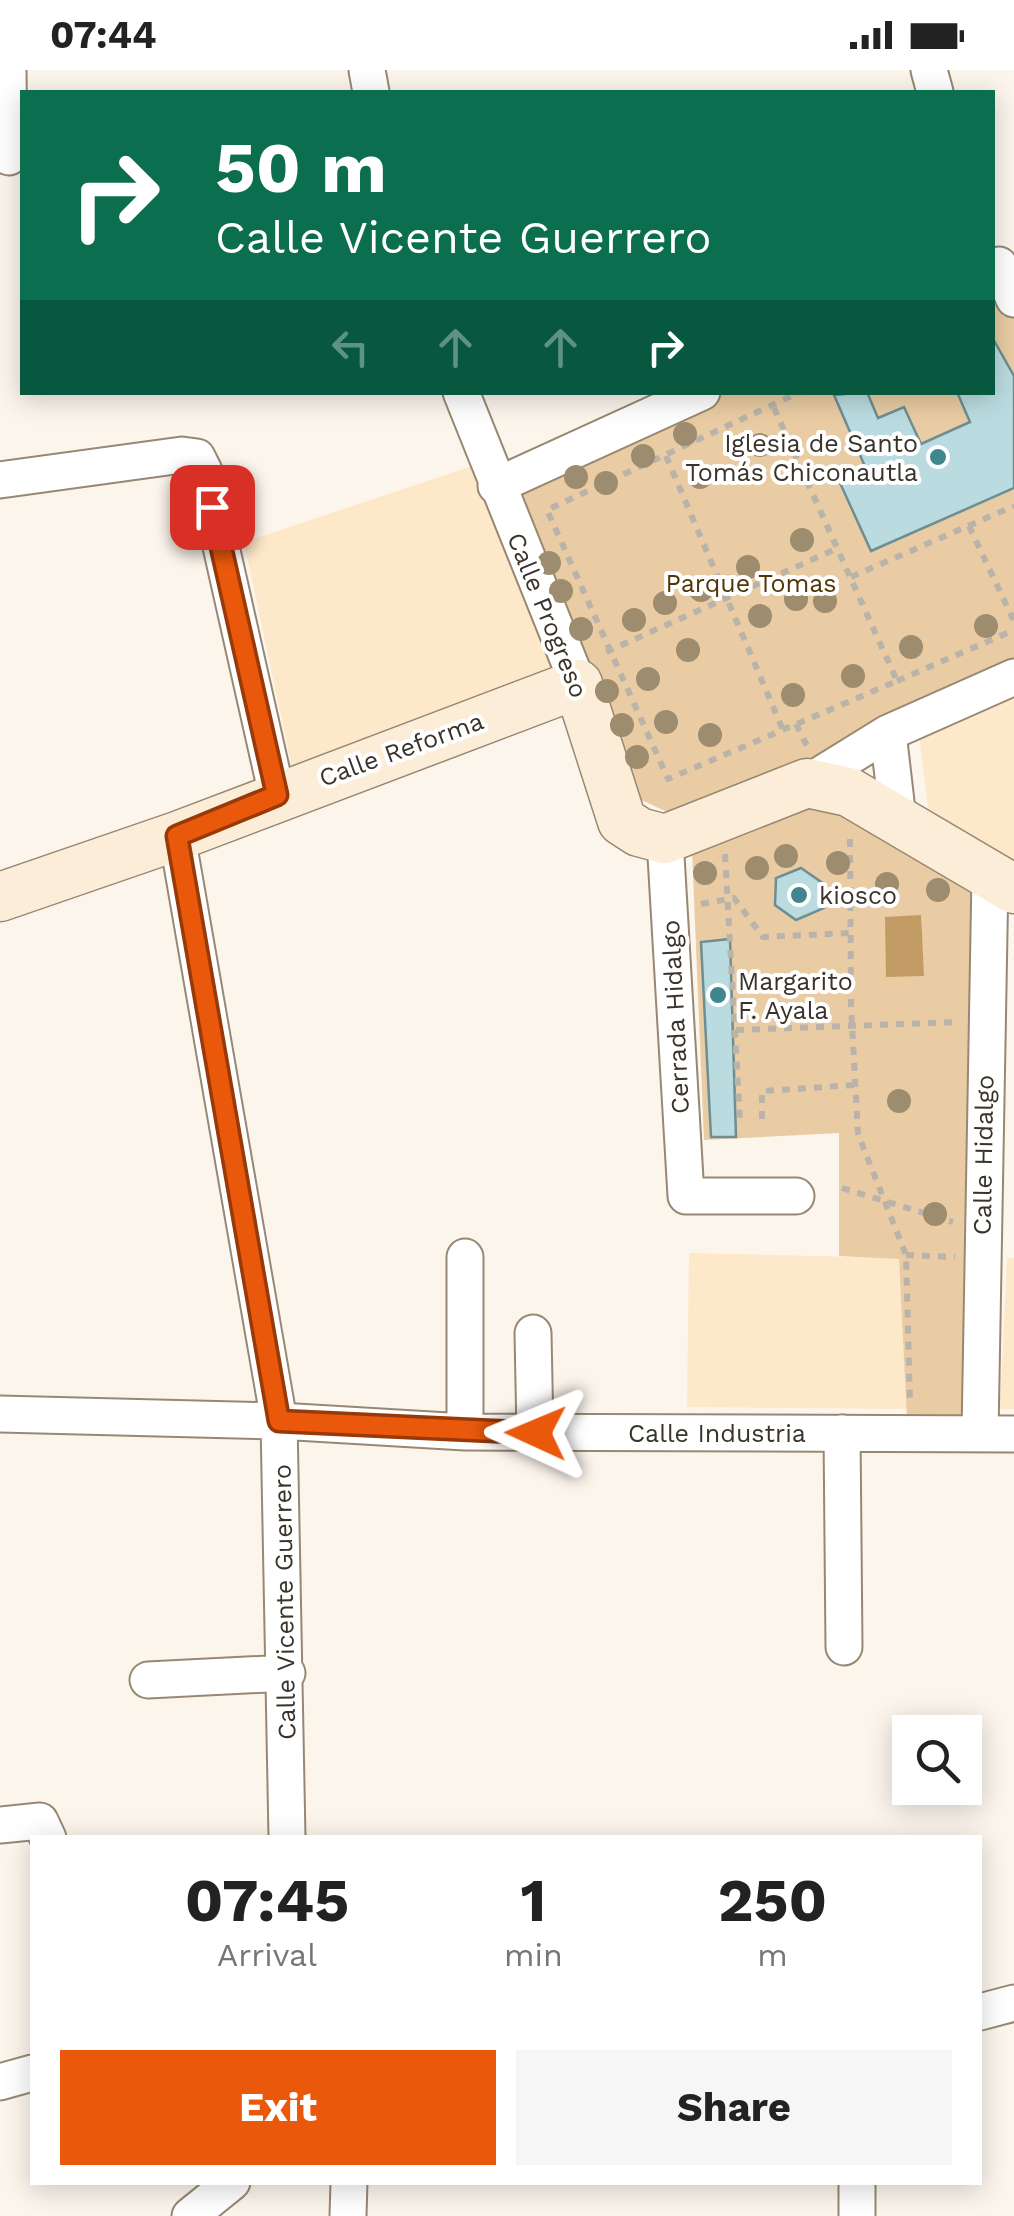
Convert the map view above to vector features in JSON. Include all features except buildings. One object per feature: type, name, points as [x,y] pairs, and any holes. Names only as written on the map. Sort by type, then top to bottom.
[{"type":"main road","name":"Calle Reforma","points":[[0,897],[177,836],[574,676]]},
{"type":"main road","name":"Calle Progreso","points":[[574,676],[622,821],[658,848]]},
{"type":"main road","points":[[658,848],[828,788],[898,819],[1002,883]]},
{"type":"street","points":[[8,70],[10,157]]},
{"type":"street","points":[[1002,264],[1014,299]]},
{"type":"street","name":"Calle Progreso","points":[[462,395],[574,676]]},
{"type":"street","points":[[496,486],[695,395]]},
{"type":"street","points":[[0,480],[182,455],[196,457],[204,471],[277,795]]},
{"type":"street","points":[[828,788],[888,733],[1014,677]]},
{"type":"street","points":[[888,733],[898,819]]},
{"type":"street","name":"Calle Vicente Guerrero","points":[[177,836],[279,1421],[288,1835]]},
{"type":"street","name":"Cerrada Hidalgo","points":[[658,848],[670,910],[686,1196],[796,1196]]},
{"type":"street","name":"Calle Hidalgo","points":[[997,1434],[982,1257],[1002,883]]},
{"type":"street","points":[[465,1432],[466,1257]]},
{"type":"street","points":[[533,1333],[536,1433]]},
{"type":"street","name":"Calle Industria","points":[[0,1414],[279,1421],[465,1432],[997,1434]]},
{"type":"street","points":[[842,1433],[844,1647]]},
{"type":"street","points":[[148,1680],[286,1673]]},
{"type":"street","points":[[0,1824],[40,1821],[47,1835]]},
{"type":"street","points":[[982,2012],[1014,2004]]},
{"type":"street","points":[[0,2082],[30,2074]]},
{"type":"street","points":[[190,2216],[228,2185]]},
{"type":"street","points":[[348,2216],[349,2185]]},
{"type":"street","points":[[856,2185],[857,2216]]},
{"type":"path","points":[[795,395],[547,510],[668,779],[1014,630]]},
{"type":"path","points":[[774,408],[897,680]]},
{"type":"path","points":[[666,456],[783,730]]},
{"type":"path","points":[[851,577],[1014,506]]},
{"type":"path","points":[[969,526],[1014,621]]},
{"type":"path","points":[[574,676],[610,650],[838,548]]},
{"type":"path","points":[[828,788],[850,932],[858,1134],[906,1255],[910,1418]]},
{"type":"path","points":[[658,848],[726,854],[743,847]]},
{"type":"path","points":[[726,854],[740,1122]]},
{"type":"path","points":[[670,910],[734,898],[763,938],[850,932]]},
{"type":"path","points":[[736,1030],[962,1022]]},
{"type":"path","points":[[762,1118],[762,1091],[855,1085]]},
{"type":"path","points":[[906,1255],[982,1257]]},
{"type":"shaded area","points":[[481,463],[559,664],[294,777],[244,542]]},
{"type":"shaded area","points":[[1014,689],[1014,873],[930,824],[918,727]]},
{"type":"shaded area","points":[[921,915],[924,976],[886,977],[885,917]]},
{"type":"shaded area","points":[[689,1253],[899,1258],[907,1409],[687,1407]]},
{"type":"shaded area","points":[[1007,1258],[1014,1258],[1014,1409],[1000,1409]]},
{"type":"green space","name":"Parque Tomas","points":[[995,271],[1014,300],[1014,672],[678,817],[637,798],[504,489],[713,395],[995,395]]},
{"type":"green space","points":[[826,798],[990,893],[965,1417],[907,1420],[899,1259],[839,1256],[839,1133],[704,1140],[692,850]]},
{"type":"place","name":"Iglesia de Santo Tomás Chiconautla","points":[[938,457]]},
{"type":"place","name":"kiosco","points":[[799,895]]},
{"type":"place","name":"Margarito F. Ayala","points":[[718,995]]},
{"type":"route","points":[[212,507],[277,795],[177,836],[279,1421],[536,1433]]}]
